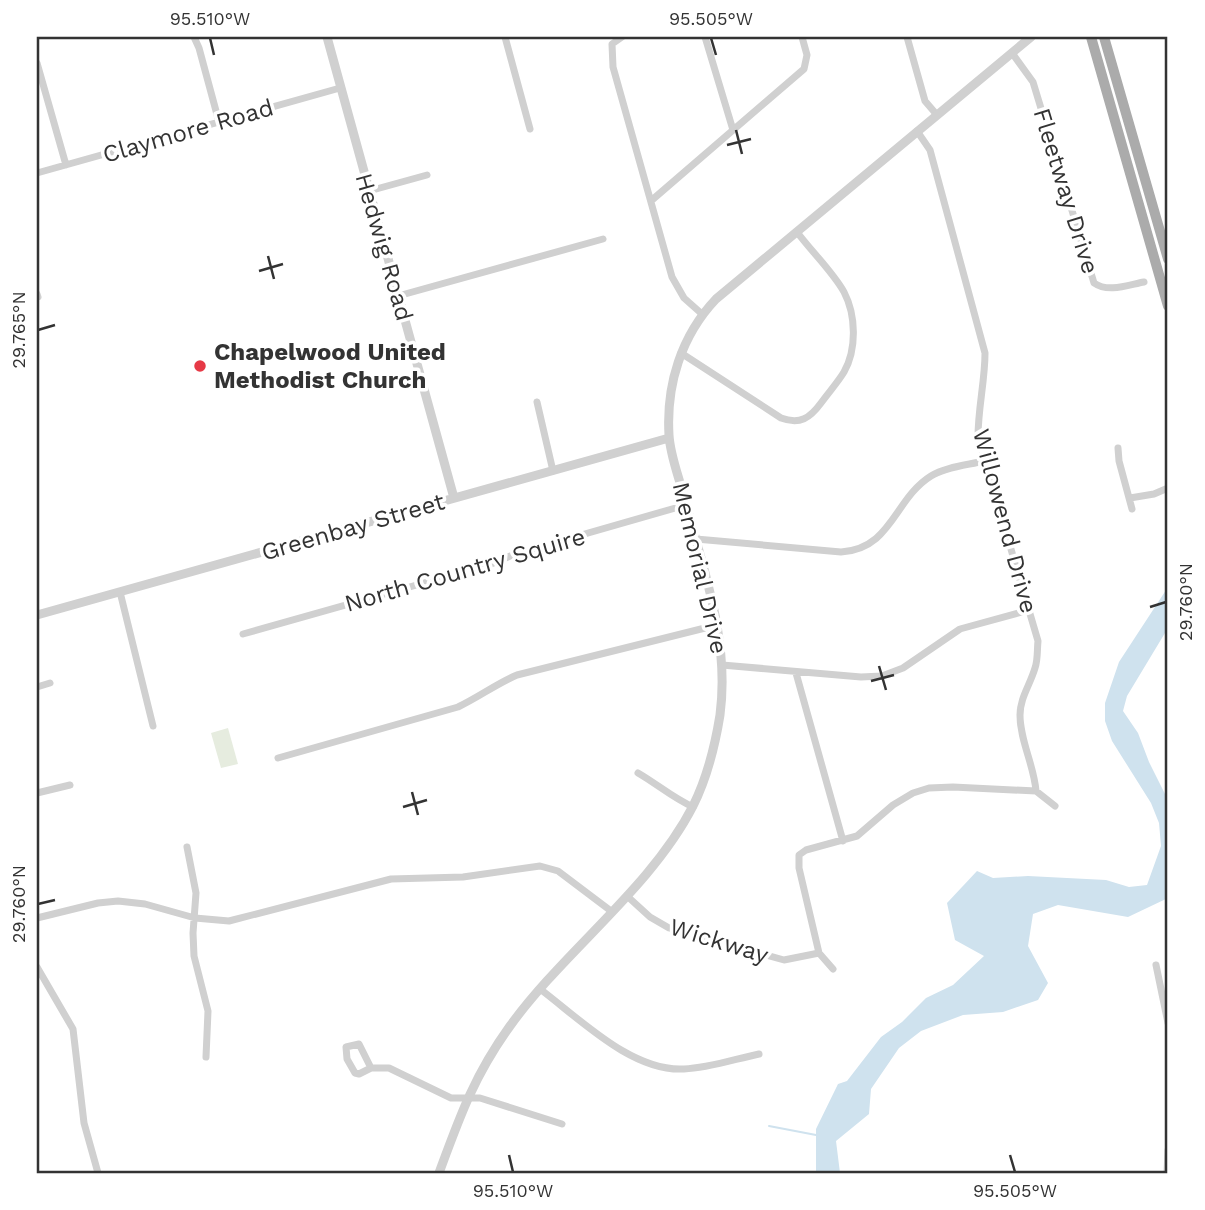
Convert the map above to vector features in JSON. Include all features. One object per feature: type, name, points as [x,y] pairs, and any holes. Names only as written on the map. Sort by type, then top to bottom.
[{"type":"main road","points":[[1091,37],[1168,306]]},
{"type":"main road","points":[[1104,37],[1168,259]]},
{"type":"main road","points":[[1127,160],[1140,157]]},
{"type":"main road","points":[[1148,238],[1161,235]]},
{"type":"street","points":[[194,37],[219,122]]},
{"type":"street","name":"Hedwig Road","points":[[327,37],[454,498]]},
{"type":"street","points":[[505,37],[530,129]]},
{"type":"street","points":[[622,37],[612,44],[613,67],[677,288],[702,314]]},
{"type":"street","points":[[705,37],[733,130]]},
{"type":"street","points":[[652,200],[804,69],[807,55],[802,37]]},
{"type":"street","points":[[907,37],[925,101],[937,115]]},
{"type":"street","name":"Memorial Drive","points":[[439,1173],[482,1066],[511,1024],[540,989],[627,896],[671,842],[693,807],[710,763],[717,735],[723,687],[717,625],[668,439],[669,396],[681,353],[702,314],[716,299],[1031,37]]},
{"type":"street","name":"Fleetway Drive","points":[[1012,53],[1033,82],[1094,283],[1101,288],[1110,288],[1144,282]]},
{"type":"street","points":[[37,63],[66,165]]},
{"type":"street","name":"Claymore Road","points":[[37,173],[340,88]]},
{"type":"street","name":"Willowend Drive","points":[[918,131],[930,150],[985,353],[978,437],[1038,641],[1036,667],[1022,699],[1020,716],[1036,791]]},
{"type":"street","points":[[369,191],[427,176]]},
{"type":"street","points":[[681,353],[780,418],[799,421],[814,413],[844,371],[849,359],[853,346],[851,320],[844,292],[797,232]]},
{"type":"street","points":[[398,296],[603,239]]},
{"type":"street","points":[[537,402],[553,471]]},
{"type":"street","name":"Greenbay Street","points":[[37,615],[668,439]]},
{"type":"street","points":[[1118,448],[1132,509]]},
{"type":"street","points":[[696,540],[841,552],[862,550],[878,538],[929,477],[984,461]]},
{"type":"street","points":[[1130,498],[1154,494],[1168,488]]},
{"type":"street","name":"North Country Squire","points":[[243,634],[491,564],[515,554],[686,505]]},
{"type":"street","points":[[120,592],[153,726]]},
{"type":"street","points":[[722,665],[796,673],[882,676],[903,668],[960,629],[1029,610]]},
{"type":"street","points":[[278,758],[458,707],[477,698],[497,683],[517,675],[717,625]]},
{"type":"street","points":[[796,673],[843,841]]},
{"type":"street","points":[[37,687],[50,683]]},
{"type":"street","points":[[638,774],[655,783],[670,796],[693,807]]},
{"type":"street","points":[[37,793],[70,785]]},
{"type":"street","points":[[833,969],[819,953],[799,868],[799,855],[806,850],[857,836],[893,805],[929,788],[1036,791],[1055,806]]},
{"type":"street","points":[[187,847],[194,881],[194,956],[208,1011],[205,1057]]},
{"type":"street","points":[[37,918],[97,903],[118,901],[145,904],[195,918],[229,921],[391,879],[463,877],[540,866],[558,870],[611,911]]},
{"type":"street","name":"Wickway","points":[[627,896],[650,918],[668,928],[784,960],[819,953]]},
{"type":"street","points":[[1156,965],[1168,1023]]},
{"type":"street","points":[[37,967],[73,1029],[85,1122],[98,1173]]},
{"type":"street","points":[[540,989],[630,1056],[648,1065],[685,1069],[760,1054]]},
{"type":"street","points":[[371,1068],[389,1068],[450,1098],[480,1098],[562,1124]]},
{"type":"street","points":[[1167,1173],[1168,1150]]},
{"type":"shaded area","points":[[228,728],[238,764],[221,768],[211,733]]},
{"type":"water","points":[[1168,587],[1168,628],[1127,696],[1123,711],[1138,733],[1168,800],[1168,898],[1128,917],[1058,905],[1033,914],[1028,946],[1048,983],[1038,1000],[1003,1012],[963,1015],[921,1031],[899,1048],[871,1089],[869,1114],[836,1141],[840,1173],[816,1173],[816,1129],[838,1084],[847,1081],[881,1037],[902,1022],[926,998],[953,985],[984,956],[955,940],[947,903],[977,871],[993,878],[1028,876],[1106,880],[1129,887],[1147,885],[1161,846],[1159,823],[1151,803],[1112,741],[1105,721],[1105,703],[1119,662]]},
{"type":"waterway","points":[[769,1126],[816,1135]]},
{"type":"place","name":"Chapelwood United Methodist Church","points":[[200,366]]}]
